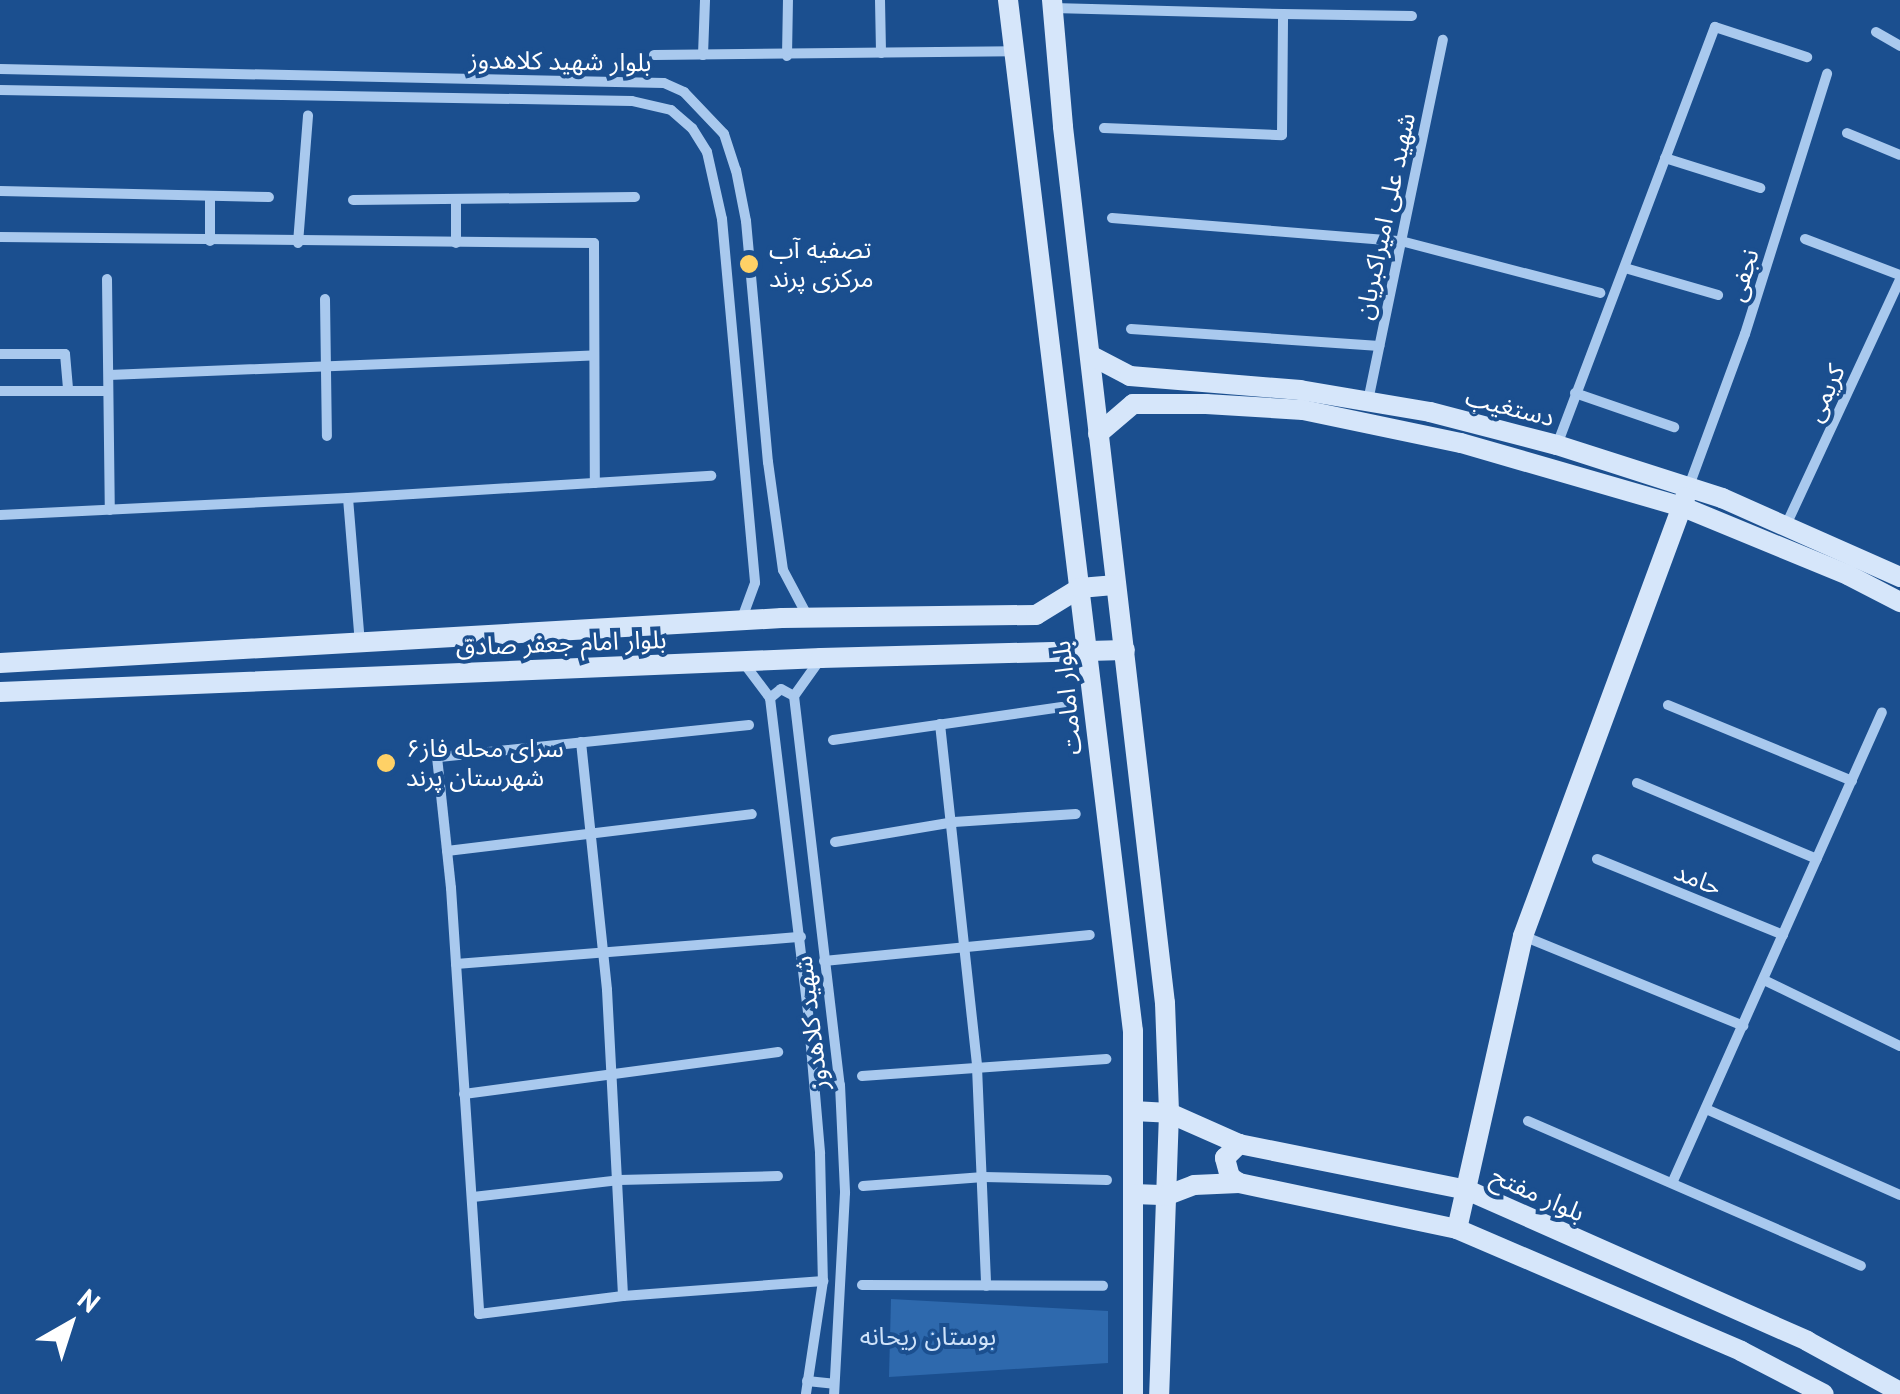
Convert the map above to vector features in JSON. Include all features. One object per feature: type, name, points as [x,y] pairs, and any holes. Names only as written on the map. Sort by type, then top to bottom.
[{"type":"street","points":[[703,55],[704,0]]},
{"type":"street","points":[[787,55],[788,0]]},
{"type":"street","points":[[880,0],[881,52]]},
{"type":"street","name":"بلوار امامت","points":[[1008,0],[1133,1030],[1133,1394]]},
{"type":"street","points":[[1159,1394],[1168,1195],[1166,1003],[1098,434],[1053,4],[1412,16]]},
{"type":"street","points":[[1104,128],[1282,135],[1283,14]]},
{"type":"street","points":[[1557,445],[1715,27],[1807,58]]},
{"type":"street","points":[[1876,32],[1900,46]]},
{"type":"street","name":"شهید علی امیراکبریان","points":[[1368,402],[1442,40]]},
{"type":"street","points":[[654,55],[1014,51]]},
{"type":"street","name":"بلوار شهید کلاهدوز","points":[[0,69],[664,83],[684,92],[724,134],[736,170],[746,221],[783,570],[809,618]]},
{"type":"street","name":"نجفی","points":[[1688,486],[1745,334],[1827,74]]},
{"type":"street","name":"بلوار شهید کلاهدوز","points":[[0,90],[632,101],[671,110],[692,128],[707,152],[722,219],[755,583],[742,621]]},
{"type":"street","points":[[298,244],[308,115]]},
{"type":"street","points":[[1847,133],[1900,155]]},
{"type":"street","points":[[1664,158],[1760,188]]},
{"type":"street","points":[[0,191],[269,197]]},
{"type":"street","points":[[210,196],[210,241]]},
{"type":"street","points":[[353,200],[635,197]]},
{"type":"street","points":[[456,201],[456,243]]},
{"type":"street","points":[[1112,218],[1401,242],[1600,293]]},
{"type":"street","points":[[0,237],[298,244],[594,243],[595,483]]},
{"type":"street","points":[[1805,239],[1900,278]]},
{"type":"street","points":[[1625,268],[1718,295]]},
{"type":"street","name":"کریمی","points":[[1786,523],[1900,278]]},
{"type":"street","points":[[107,280],[110,510]]},
{"type":"street","points":[[324,299],[327,436]]},
{"type":"street","points":[[1131,330],[1379,346]]},
{"type":"street","points":[[0,354],[65,354],[68,391]]},
{"type":"street","name":"دستغیب","points":[[1090,355],[1130,376],[1300,390],[1430,412],[1557,445],[1688,486],[1786,523],[1900,577]]},
{"type":"street","points":[[109,375],[592,356]]},
{"type":"street","points":[[1098,434],[1133,404],[1121,389],[1130,376]]},
{"type":"street","points":[[0,391],[108,392]]},
{"type":"street","points":[[1575,393],[1674,427]]},
{"type":"street","name":"دستغیب","points":[[1133,404],[1303,410],[1534,461],[1683,507],[1784,547],[1900,602]]},
{"type":"street","points":[[0,515],[711,476]]},
{"type":"street","points":[[1457,1229],[1523,936],[1688,486]]},
{"type":"street","points":[[348,498],[360,645]]},
{"type":"street","points":[[1038,650],[1050,634],[1036,615],[1080,588],[1116,585]]},
{"type":"street","name":"بلوار امام جعفر صادق","points":[[0,662],[742,621],[1036,615]]},
{"type":"street","name":"بلوار امام جعفر صادق","points":[[0,692],[821,658],[1038,650],[1088,654],[1125,650]]},
{"type":"street","points":[[770,698],[781,688],[794,696],[821,658]]},
{"type":"street","name":"شهید کلاهدوز","points":[[742,661],[770,698],[801,937],[820,1153],[823,1281],[806,1394]]},
{"type":"street","name":"شهید کلاهدوز","points":[[794,696],[840,1085],[845,1193],[834,1389]]},
{"type":"street","points":[[1668,705],[1852,781]]},
{"type":"street","points":[[833,740],[1062,707]]},
{"type":"street","points":[[1674,1181],[1882,712]]},
{"type":"street","points":[[940,724],[954,822],[977,1067],[986,1286]]},
{"type":"street","points":[[748,725],[436,758],[456,964],[480,1314],[623,1296],[823,1281]]},
{"type":"street","points":[[581,742],[603,954],[620,1180],[623,1296]]},
{"type":"street","points":[[1637,783],[1817,859]]},
{"type":"street","points":[[447,851],[752,814]]},
{"type":"street","points":[[835,842],[954,822],[1076,814]]},
{"type":"street","points":[[787,832],[807,829]]},
{"type":"street","name":"حامد","points":[[1597,859],[1784,936]]},
{"type":"street","points":[[824,962],[1090,934]]},
{"type":"street","points":[[1523,936],[1744,1026]]},
{"type":"street","points":[[456,964],[801,937]]},
{"type":"street","points":[[1764,980],[1900,1046]]},
{"type":"street","points":[[464,1094],[778,1052]]},
{"type":"street","points":[[862,1076],[1106,1059]]},
{"type":"street","points":[[1706,1109],[1900,1194]]},
{"type":"street","name":"بلوار مفتح","points":[[1133,1111],[1169,1114],[1240,1144],[1468,1190],[1807,1341],[1900,1392]]},
{"type":"street","points":[[1528,1121],[1674,1181],[1861,1266]]},
{"type":"street","points":[[1239,1182],[1230,1177],[1225,1158],[1240,1144]]},
{"type":"street","points":[[474,1197],[620,1180],[778,1176]]},
{"type":"street","points":[[863,1186],[984,1177],[1108,1180]]},
{"type":"street","points":[[1133,1194],[1168,1195],[1194,1185],[1239,1182],[1457,1229],[1741,1351],[1824,1394]]},
{"type":"street","points":[[862,1285],[1103,1286]]},
{"type":"street","points":[[807,1381],[834,1389]]},
{"type":"green space","name":"بوستان ریحانه","points":[[891,1299],[1108,1311],[1108,1363],[889,1377]]},
{"type":"place","name":"تصفیه آب مرکزی پرند","points":[[749,264]]},
{"type":"place","name":"سرای محله فاز۶ شهرستان پرند","points":[[386,763]]}]
